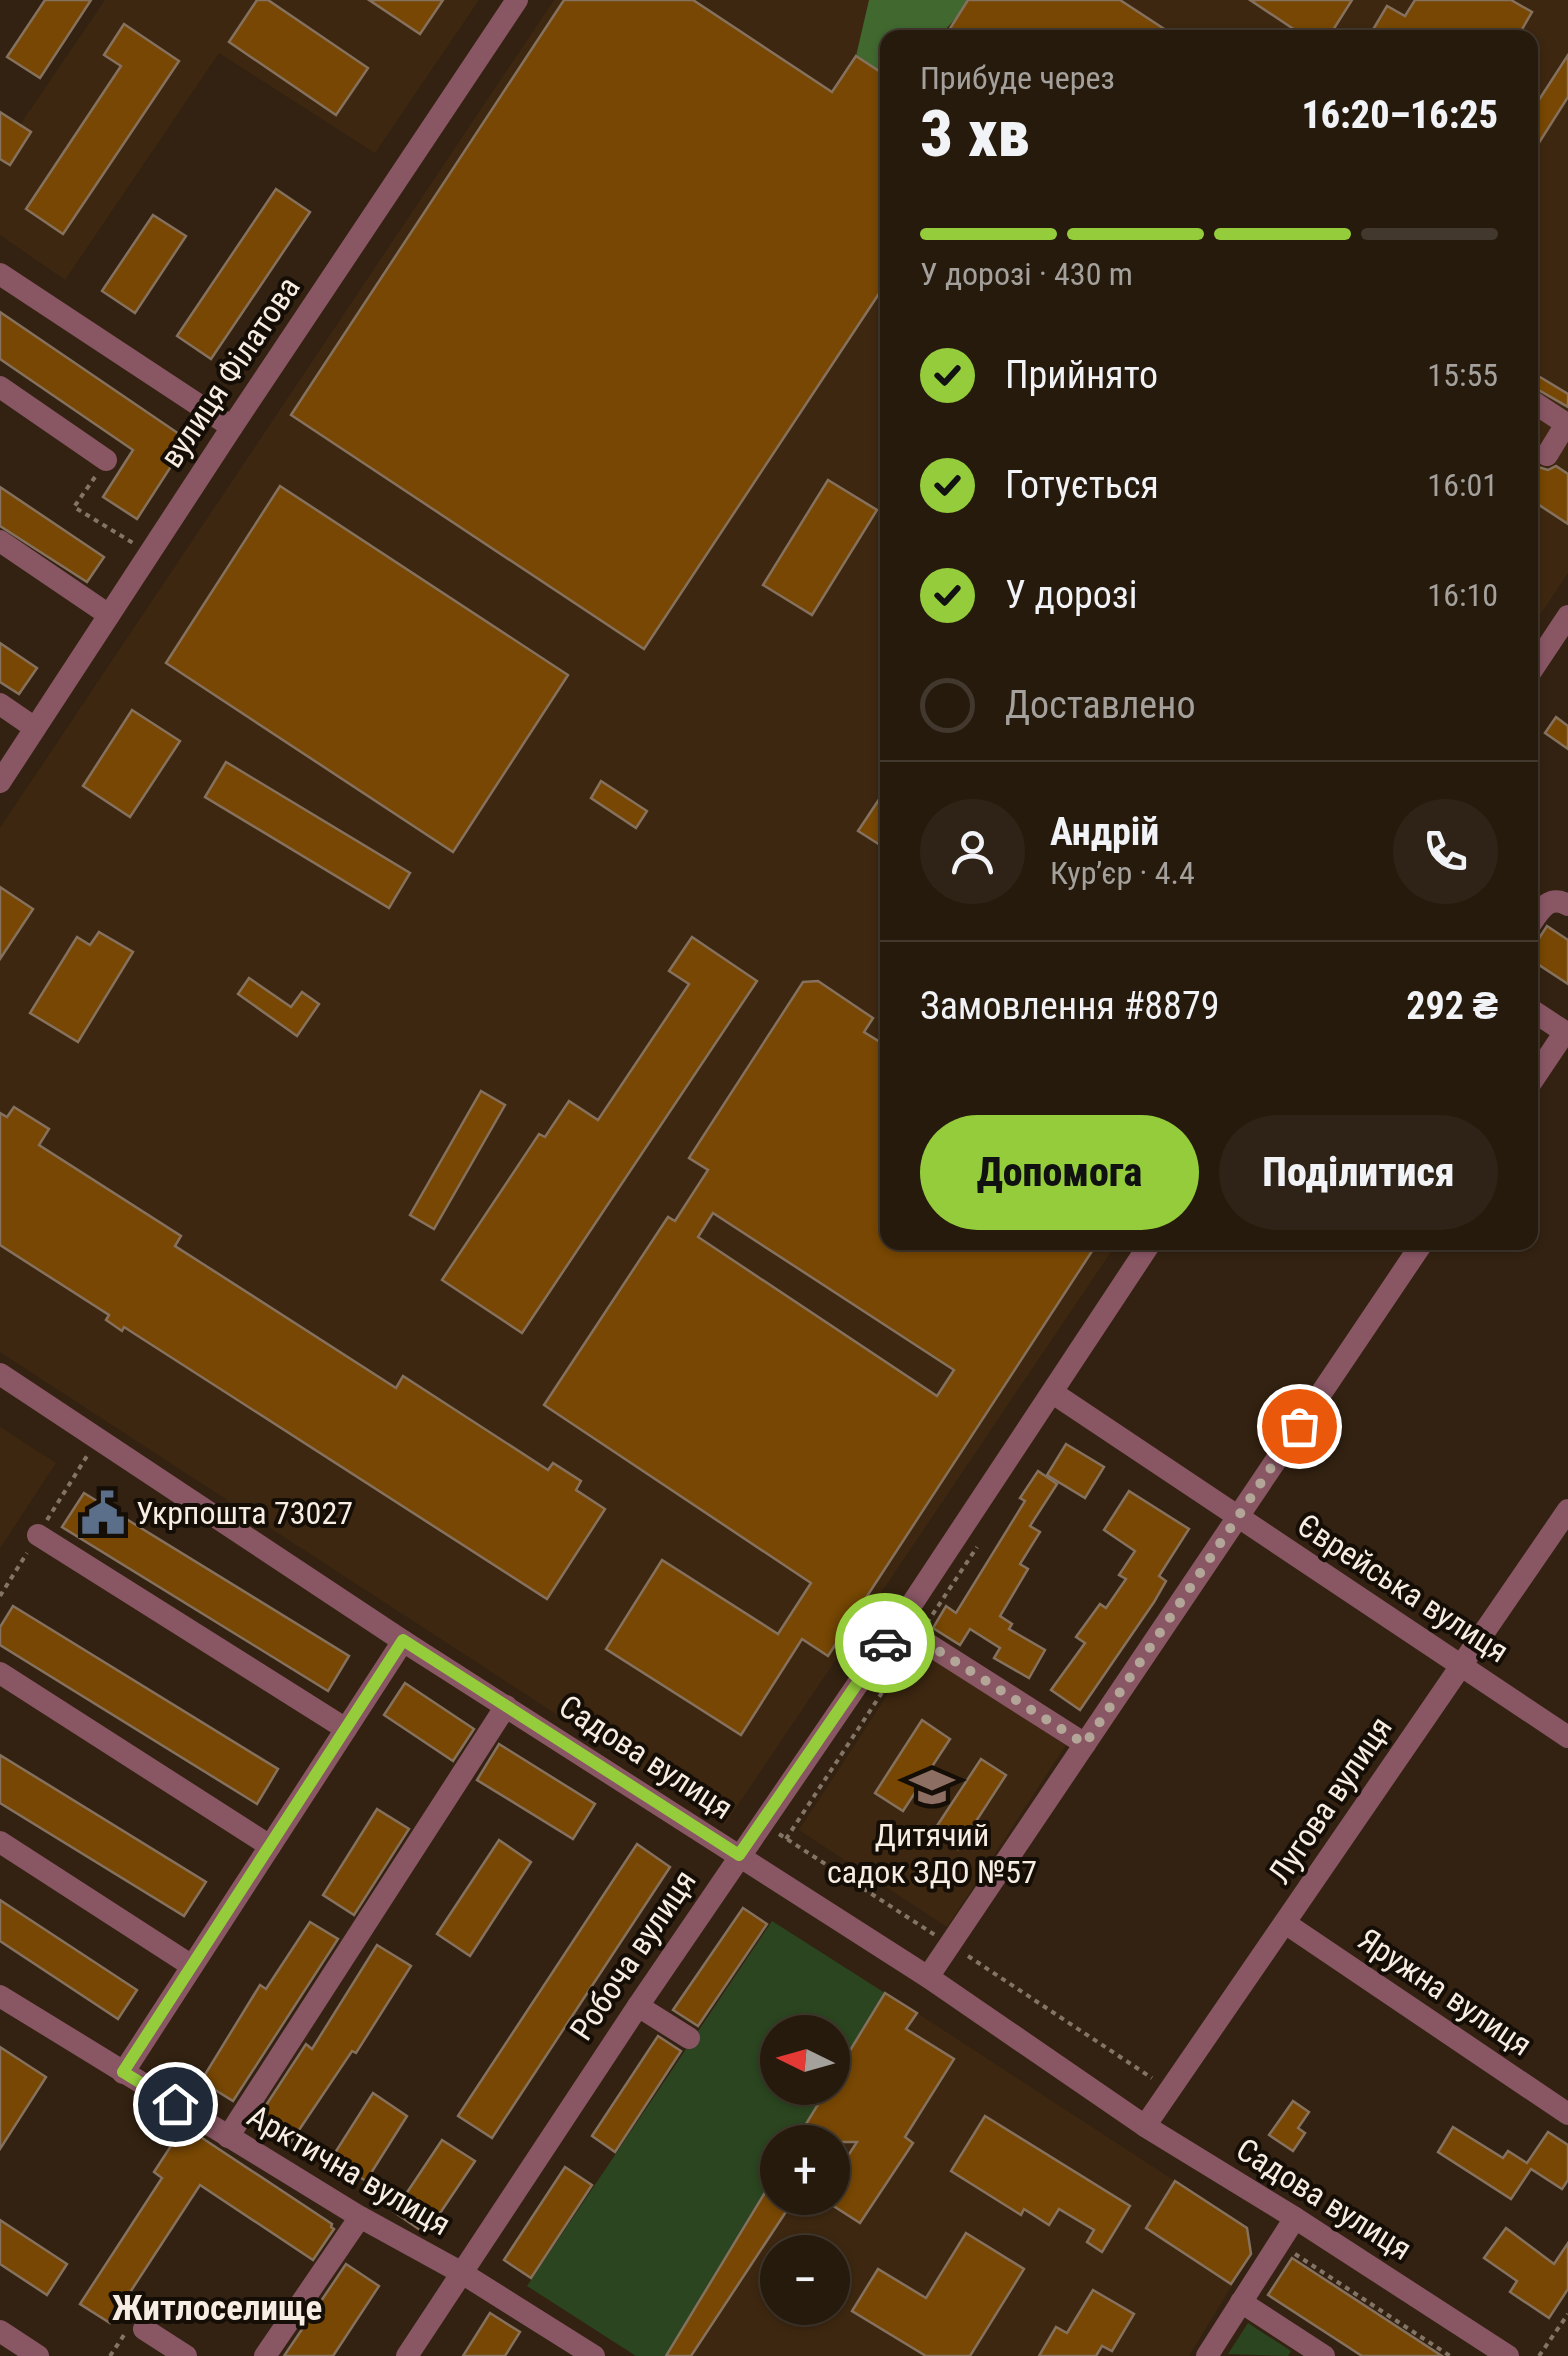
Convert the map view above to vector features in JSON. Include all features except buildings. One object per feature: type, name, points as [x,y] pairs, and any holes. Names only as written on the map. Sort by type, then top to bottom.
[{"type":"street","name":"вулиця Філатова","points":[[0,782],[518,0]]},
{"type":"street","points":[[0,274],[232,427]]},
{"type":"street","points":[[0,387],[106,460]]},
{"type":"street","points":[[1538,405],[1567,424],[1547,455]]},
{"type":"street","points":[[0,542],[109,615]]},
{"type":"street","points":[[1538,661],[1568,616]]},
{"type":"street","points":[[0,704],[35,728]]},
{"type":"street","points":[[1538,915],[1548,902],[1558,900],[1568,905]]},
{"type":"street","points":[[1538,1015],[1566,1033],[1538,1073]]},
{"type":"street","name":"Робоча вулиця","points":[[407,2356],[739,1855],[908,1632],[1052,1393],[1146,1250]]},
{"type":"street","points":[[928,1977],[1418,1250]]},
{"type":"street","name":"Садова вулиця","points":[[0,1374],[403,1640],[928,1977],[1145,2126],[1508,2356]]},
{"type":"street","name":"Єврейська вулиця","points":[[1052,1393],[1568,1737]]},
{"type":"street","name":"Лугова вулиця","points":[[1145,2126],[1568,1510]]},
{"type":"street","points":[[38,1535],[346,1728]]},
{"type":"street","points":[[908,1632],[1085,1744]]},
{"type":"street","points":[[123,2072],[403,1640]]},
{"type":"street","points":[[0,1673],[270,1846]]},
{"type":"street","points":[[228,2136],[506,1706]]},
{"type":"street","points":[[0,1842],[192,1966]]},
{"type":"street","name":"Яружна вулиця","points":[[1285,1924],[1568,2114]]},
{"type":"street","name":"Арктична вулиця","points":[[0,1996],[594,2356]]},
{"type":"street","points":[[638,2006],[689,2038]]},
{"type":"street","points":[[265,2356],[360,2217]]},
{"type":"street","points":[[1208,2356],[1295,2218]]},
{"type":"street","points":[[1241,2302],[1324,2356]]},
{"type":"street","points":[[144,2329],[186,2356]]},
{"type":"street","points":[[0,2331],[38,2356]]},
{"type":"path","points":[[106,460],[74,507],[149,554]]},
{"type":"path","points":[[786,1839],[908,1632]]},
{"type":"path","points":[[762,1824],[1170,2090]]},
{"type":"path","points":[[1279,2244],[1450,2356]]},
{"type":"path","points":[[1539,2356],[1568,2314]]},
{"type":"shaded area","points":[[105,0],[479,0],[375,153],[219,53],[65,280],[0,235],[0,154]]},
{"type":"shaded area","points":[[554,0],[1568,0],[1568,573],[1538,618],[1538,30],[880,30],[880,1250],[1112,1250],[725,1824],[0,1352],[0,828]]},
{"type":"shaded area","points":[[0,1427],[56,1463],[0,1548]]},
{"type":"shaded area","name":"Дитячий садок ЗДО №57","points":[[918,1648],[1066,1745],[947,1927],[799,1830]]},
{"type":"shaded area","points":[[917,2013],[1247,2228],[1251,2254],[1189,2356],[666,2356],[760,2199],[760,2215],[850,2215],[850,2125],[805,2125],[818,2105],[850,2105],[850,2072]]},
{"type":"green space","points":[[869,0],[968,0],[944,30],[880,30],[880,72],[856,56]]},
{"type":"green space","points":[[772,1921],[885,1993],[850,2052],[850,2015],[760,2015],[760,2105],[818,2105],[805,2125],[760,2125],[760,2199],[666,2356],[636,2356],[527,2286]]},
{"type":"green space","points":[[1248,2323],[1291,2351],[1288,2356],[1228,2354]]},
{"type":"way so far","points":[[885,1643],[898,1625],[1085,1744],[1299,1426]]},
{"type":"place","name":"Укрпошта 73027","points":[[103,1513]]},
{"type":"place","name":"Дитячий садок ЗДО №57","points":[[932,1787]]},
{"type":"district","name":"Житлоселище","points":[[217,2308]]},
{"type":"route","points":[[175,2104],[123,2072],[403,1640],[739,1855],[885,1643]]}]
